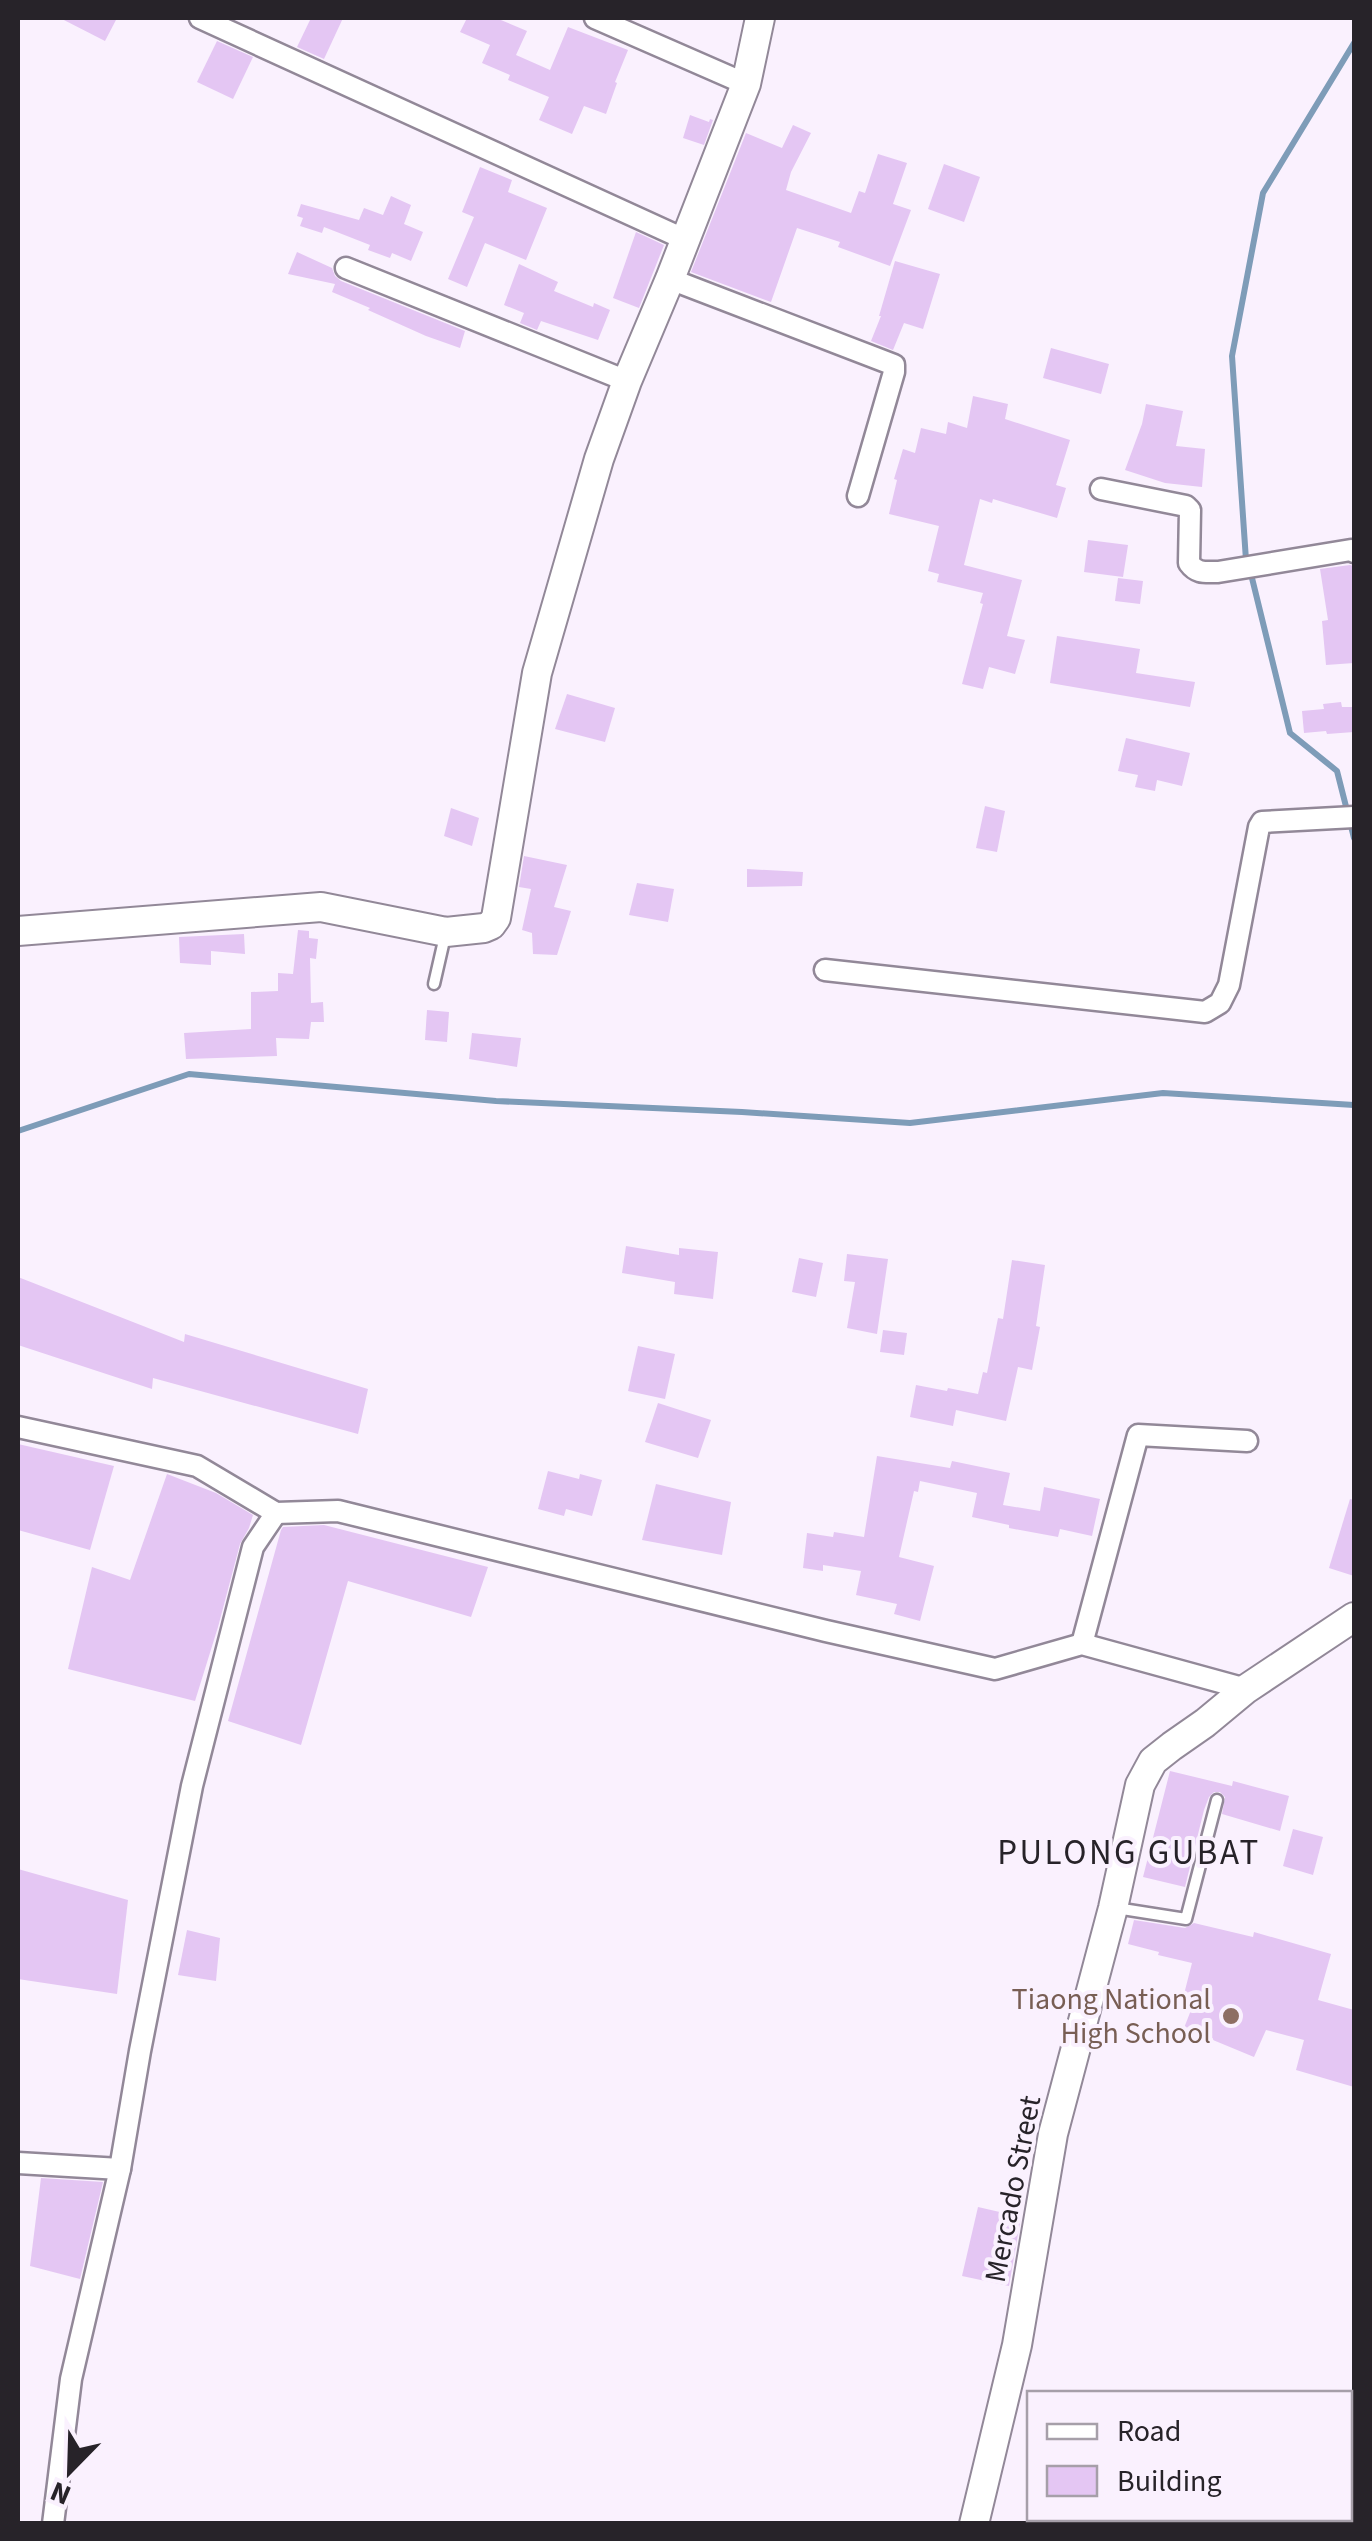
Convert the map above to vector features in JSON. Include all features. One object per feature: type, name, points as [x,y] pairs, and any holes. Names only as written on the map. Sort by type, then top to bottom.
[{"type":"street","points":[[200,18],[684,239]]},
{"type":"street","points":[[595,18],[746,84]]},
{"type":"street","points":[[18,931],[321,907],[446,932],[491,925],[496,918],[537,673],[599,459],[746,84],[760,18]]},
{"type":"street","points":[[346,268],[627,381]]},
{"type":"street","points":[[670,279],[894,366],[858,496]]},
{"type":"street","points":[[1101,489],[1186,506],[1190,510],[1189,563],[1200,572],[1354,552]]},
{"type":"street","points":[[824,970],[1205,1012],[1220,1003],[1229,985],[1262,822],[1354,817]]},
{"type":"street","points":[[18,1427],[197,1466],[276,1514],[338,1512],[995,1669],[1082,1644],[1246,1689]]},
{"type":"street","points":[[1082,1644],[1138,1435],[1247,1441]]},
{"type":"street","points":[[53,2524],[71,2379],[120,2169],[192,1786],[253,1546],[276,1514]]},
{"type":"street","name":"Mercado Street","points":[[974,2524],[1016,2345],[1053,2134],[1113,1908],[1140,1785],[1153,1761],[1246,1689],[1354,1617]]},
{"type":"street","points":[[18,2163],[120,2169]]},
{"type":"lane","points":[[434,984],[446,932]]},
{"type":"lane","points":[[1113,1908],[1186,1919],[1217,1800]]},
{"type":"building","points":[[60,18],[117,18],[105,41]]},
{"type":"building","points":[[311,18],[343,18],[324,59],[297,47]]},
{"type":"building","points":[[467,18],[496,18],[527,31],[516,55],[550,70],[568,27],[628,50],[606,114],[584,106],[572,134],[539,120],[549,97],[508,80],[510,75],[482,63],[490,45],[460,32]]},
{"type":"building","points":[[217,41],[253,57],[233,99],[197,82]]},
{"type":"building","points":[[690,115],[713,120],[704,145],[683,138]]},
{"type":"building","points":[[793,125],[811,133],[786,190],[851,213],[859,191],[865,193],[878,154],[907,163],[893,204],[911,210],[890,266],[838,247],[840,242],[797,228],[771,302],[691,272],[746,133],[782,148]]},
{"type":"building","points":[[944,164],[980,177],[964,222],[928,209]]},
{"type":"building","points":[[480,167],[512,180],[508,192],[547,208],[526,260],[485,243],[467,287],[448,279],[474,217],[462,212]]},
{"type":"building","points":[[391,196],[411,205],[404,224],[423,232],[411,261],[392,253],[390,258],[368,250],[370,245],[324,227],[322,233],[300,226],[303,218],[297,216],[301,204],[359,220],[364,208],[383,215]]},
{"type":"building","points":[[636,232],[664,245],[639,308],[613,298]]},
{"type":"building","points":[[297,252],[332,268],[341,281],[465,331],[460,348],[332,292],[335,284],[288,274]]},
{"type":"building","points":[[895,261],[940,274],[923,329],[904,323],[893,350],[871,341]]},
{"type":"building","points":[[519,264],[558,282],[554,291],[610,310],[598,340],[541,321],[537,330],[520,323],[524,313],[504,305]]},
{"type":"building","points":[[1051,348],[1109,364],[1101,394],[1043,378]]},
{"type":"building","points":[[973,396],[1008,404],[1005,419],[1070,440],[1056,485],[1066,488],[1057,518],[993,499],[992,503],[980,499],[964,565],[1022,580],[1007,636],[1025,640],[1015,674],[989,667],[983,689],[962,684],[983,593],[937,582],[939,574],[928,571],[939,526],[889,514],[903,449],[915,453],[921,428],[946,434],[948,422],[967,428]]},
{"type":"building","points":[[1146,404],[1183,411],[1176,446],[1205,449],[1202,487],[1165,483],[1125,470]]},
{"type":"building","points":[[1088,540],[1128,545],[1123,577],[1084,572]]},
{"type":"building","points":[[1354,566],[1354,663],[1326,665],[1322,621],[1328,620],[1320,569]]},
{"type":"building","points":[[1118,578],[1143,581],[1140,604],[1115,601]]},
{"type":"building","points":[[1057,636],[1140,649],[1136,673],[1195,682],[1190,707],[1050,683]]},
{"type":"building","points":[[567,694],[615,708],[605,742],[555,729]]},
{"type":"building","points":[[1341,702],[1342,707],[1354,707],[1354,732],[1304,733],[1302,711]]},
{"type":"building","points":[[1126,738],[1190,753],[1182,786],[1157,780],[1155,791],[1135,787],[1138,775],[1118,771]]},
{"type":"building","points":[[985,806],[1005,811],[997,852],[976,848]]},
{"type":"building","points":[[451,808],[479,818],[472,846],[444,836]]},
{"type":"building","points":[[524,856],[567,865],[554,907],[571,911],[557,955],[533,954],[532,933],[522,930],[531,889],[519,887]]},
{"type":"building","points":[[747,869],[803,872],[802,886],[747,887]]},
{"type":"building","points":[[637,883],[674,889],[668,922],[629,915]]},
{"type":"building","points":[[298,930],[309,931],[309,938],[318,939],[316,959],[310,958],[311,1003],[323,1002],[324,1022],[311,1022],[309,1039],[276,1038],[277,1056],[186,1059],[184,1033],[251,1029],[251,992],[278,991],[278,973],[293,974]]},
{"type":"building","points":[[244,934],[245,954],[211,951],[211,965],[180,963],[179,937]]},
{"type":"building","points":[[427,1010],[449,1012],[447,1042],[425,1040]]},
{"type":"building","points":[[472,1033],[521,1038],[517,1067],[469,1059]]},
{"type":"building","points":[[626,1246],[679,1255],[679,1248],[718,1252],[713,1299],[674,1294],[675,1282],[622,1273]]},
{"type":"building","points":[[847,1254],[888,1259],[877,1334],[847,1328],[855,1282],[844,1281]]},
{"type":"building","points":[[799,1258],[823,1263],[816,1297],[792,1292]]},
{"type":"building","points":[[1012,1260],[1045,1265],[1032,1370],[1018,1367],[1006,1421],[956,1410],[953,1426],[910,1417],[916,1385],[978,1394],[983,1372],[987,1373],[998,1318],[1003,1319]]},
{"type":"building","points":[[18,1277],[184,1342],[185,1334],[368,1389],[358,1434],[153,1378],[152,1389],[18,1345]]},
{"type":"building","points":[[883,1330],[907,1333],[904,1355],[880,1352]]},
{"type":"building","points":[[638,1346],[675,1354],[665,1399],[628,1391]]},
{"type":"building","points":[[658,1403],[711,1420],[698,1458],[645,1442]]},
{"type":"building","points":[[18,1444],[114,1466],[90,1550],[18,1530]]},
{"type":"building","points":[[877,1456],[950,1468],[952,1461],[1010,1473],[1003,1505],[1040,1511],[1044,1487],[1100,1499],[1092,1536],[1060,1529],[1058,1537],[972,1517],[977,1493],[920,1481],[918,1492],[914,1491],[899,1557],[934,1566],[920,1621],[894,1614],[897,1604],[856,1595],[861,1571],[823,1565],[823,1571],[803,1568],[807,1533],[864,1537]]},
{"type":"building","points":[[548,1471],[602,1480],[592,1516],[566,1509],[564,1516],[538,1509]]},
{"type":"building","points":[[167,1474],[216,1493],[253,1515],[240,1544],[195,1701],[68,1669],[92,1567],[130,1580]]},
{"type":"building","points":[[656,1484],[731,1502],[722,1555],[642,1540]]},
{"type":"building","points":[[1350,1499],[1354,1500],[1354,1576],[1329,1568]]},
{"type":"building","points":[[324,1525],[488,1567],[471,1617],[348,1581],[301,1745],[228,1721],[281,1530]]},
{"type":"building","points":[[1170,1771],[1232,1786],[1233,1781],[1289,1796],[1280,1831],[1222,1814],[1225,1797],[1214,1792],[1204,1810],[1185,1887],[1143,1877]]},
{"type":"building","points":[[1293,1829],[1323,1837],[1313,1875],[1283,1866]]},
{"type":"building","points":[[18,1869],[128,1900],[117,1994],[18,1979]]},
{"type":"building","points":[[1134,1920],[1185,1928],[1194,1923],[1253,1937],[1254,1932],[1331,1954],[1318,2000],[1354,2010],[1354,2087],[1296,2070],[1304,2040],[1266,2030],[1254,2057],[1184,2028],[1193,2005],[1182,2002],[1192,1963],[1128,1944]]},
{"type":"building","points":[[187,1930],[220,1938],[216,1981],[178,1975]]},
{"type":"building","points":[[41,2178],[103,2182],[80,2279],[30,2266]]},
{"type":"building","points":[[978,2207],[1021,2217],[1009,2286],[962,2276]]},
{"type":"waterway","points":[[1246,560],[1232,356],[1263,193],[1354,43]]},
{"type":"waterway","points":[[1251,574],[1290,733],[1337,771],[1354,838]]},
{"type":"waterway","points":[[18,1131],[189,1074],[496,1101],[910,1123],[1163,1093],[1354,1105]]},
{"type":"place","name":"Tiaong National High School","points":[[1231,2016]]},
{"type":"district","name":"PULONG GUBAT","points":[[1129,1853]]}]
